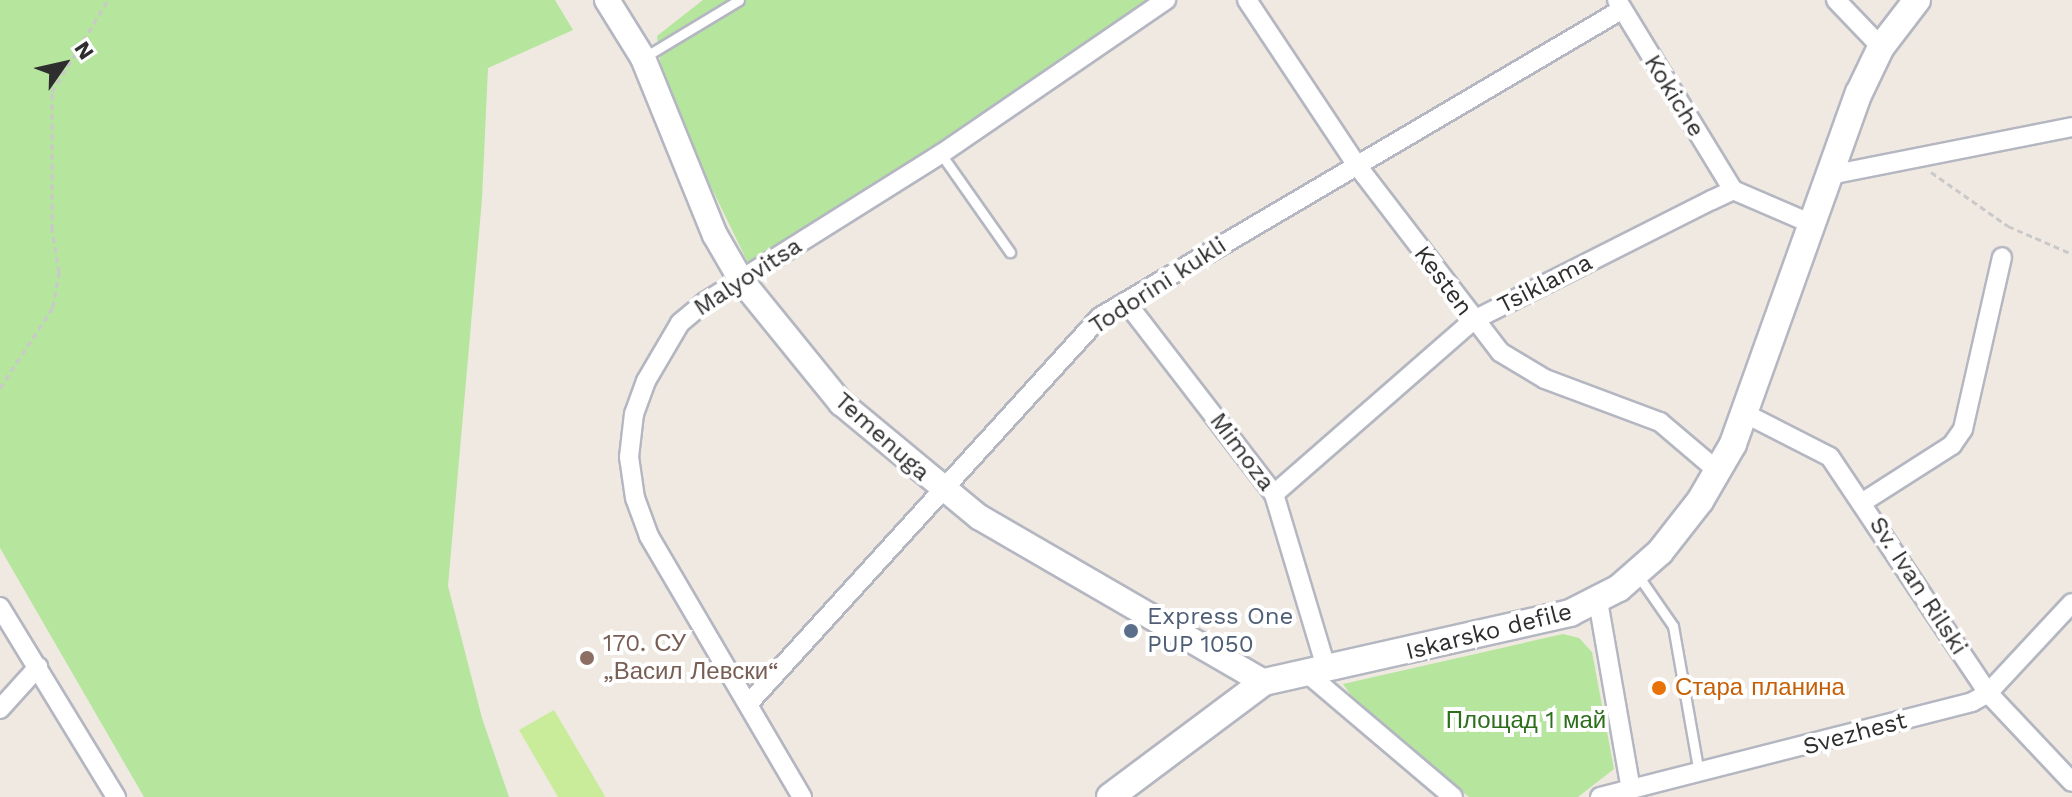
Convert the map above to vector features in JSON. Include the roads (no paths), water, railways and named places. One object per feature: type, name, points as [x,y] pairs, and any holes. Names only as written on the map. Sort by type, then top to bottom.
[{"type":"main road","name":"Iskarsko defile","points":[[1119,794],[1264,682],[1318,673],[1538,623],[1598,601],[1637,574],[1679,528],[1719,472],[1746,414],[1830,175],[1881,47],[1917,0]]},
{"type":"street","name":"Temenuga","points":[[607,0],[643,58],[715,235],[741,280],[841,403],[942,490],[1264,682]]},
{"type":"street","name":"Malyovitsa","points":[[802,797],[649,536],[635,498],[629,457],[634,414],[662,350],[680,323],[741,280],[941,154],[1166,0]]},
{"type":"street","name":"Kesten","points":[[1247,0],[1356,164],[1472,321],[1523,368],[1660,422],[1719,472]]},
{"type":"street","points":[[1836,0],[1881,47]]},
{"type":"street","name":"Todorini kukli","points":[[748,704],[1076,341],[1126,302],[1618,3]]},
{"type":"street","name":"Kokiche","points":[[1618,3],[1733,190]]},
{"type":"street","points":[[1830,175],[2072,127]]},
{"type":"street","points":[[1733,190],[1812,224]]},
{"type":"street","name":"Tsiklama","points":[[1274,494],[1472,321],[1733,190]]},
{"type":"street","points":[[1863,502],[1952,445],[1963,429],[2002,257]]},
{"type":"street","name":"Mimoza","points":[[1126,302],[1274,494],[1318,673]]},
{"type":"street","name":"Sv. Ivan Rilski","points":[[1746,414],[1830,457],[1988,693],[2072,782]]},
{"type":"street","points":[[1598,601],[1631,790]]},
{"type":"street","name":"Svezhest","points":[[1600,797],[1699,775],[1953,709],[1988,693],[2072,603]]},
{"type":"street","points":[[0,607],[116,797]]},
{"type":"street","points":[[0,709],[38,667]]},
{"type":"street","points":[[1318,673],[1453,797]]},
{"type":"street","points":[[1591,797],[1628,769]]},
{"type":"lane","points":[[643,58],[739,0]]},
{"type":"lane","points":[[941,154],[1010,252]]},
{"type":"lane","points":[[1637,574],[1673,626],[1699,775]]},
{"type":"place","name":"Express One PUP 1050","points":[[1131,631]]},
{"type":"place","name":"170. СУ „Васил Левски“","points":[[587,658]]},
{"type":"place","name":"Стара планина","points":[[1659,688]]},
{"type":"park label","name":"Площад 1 май","points":[[1526,721]]}]
